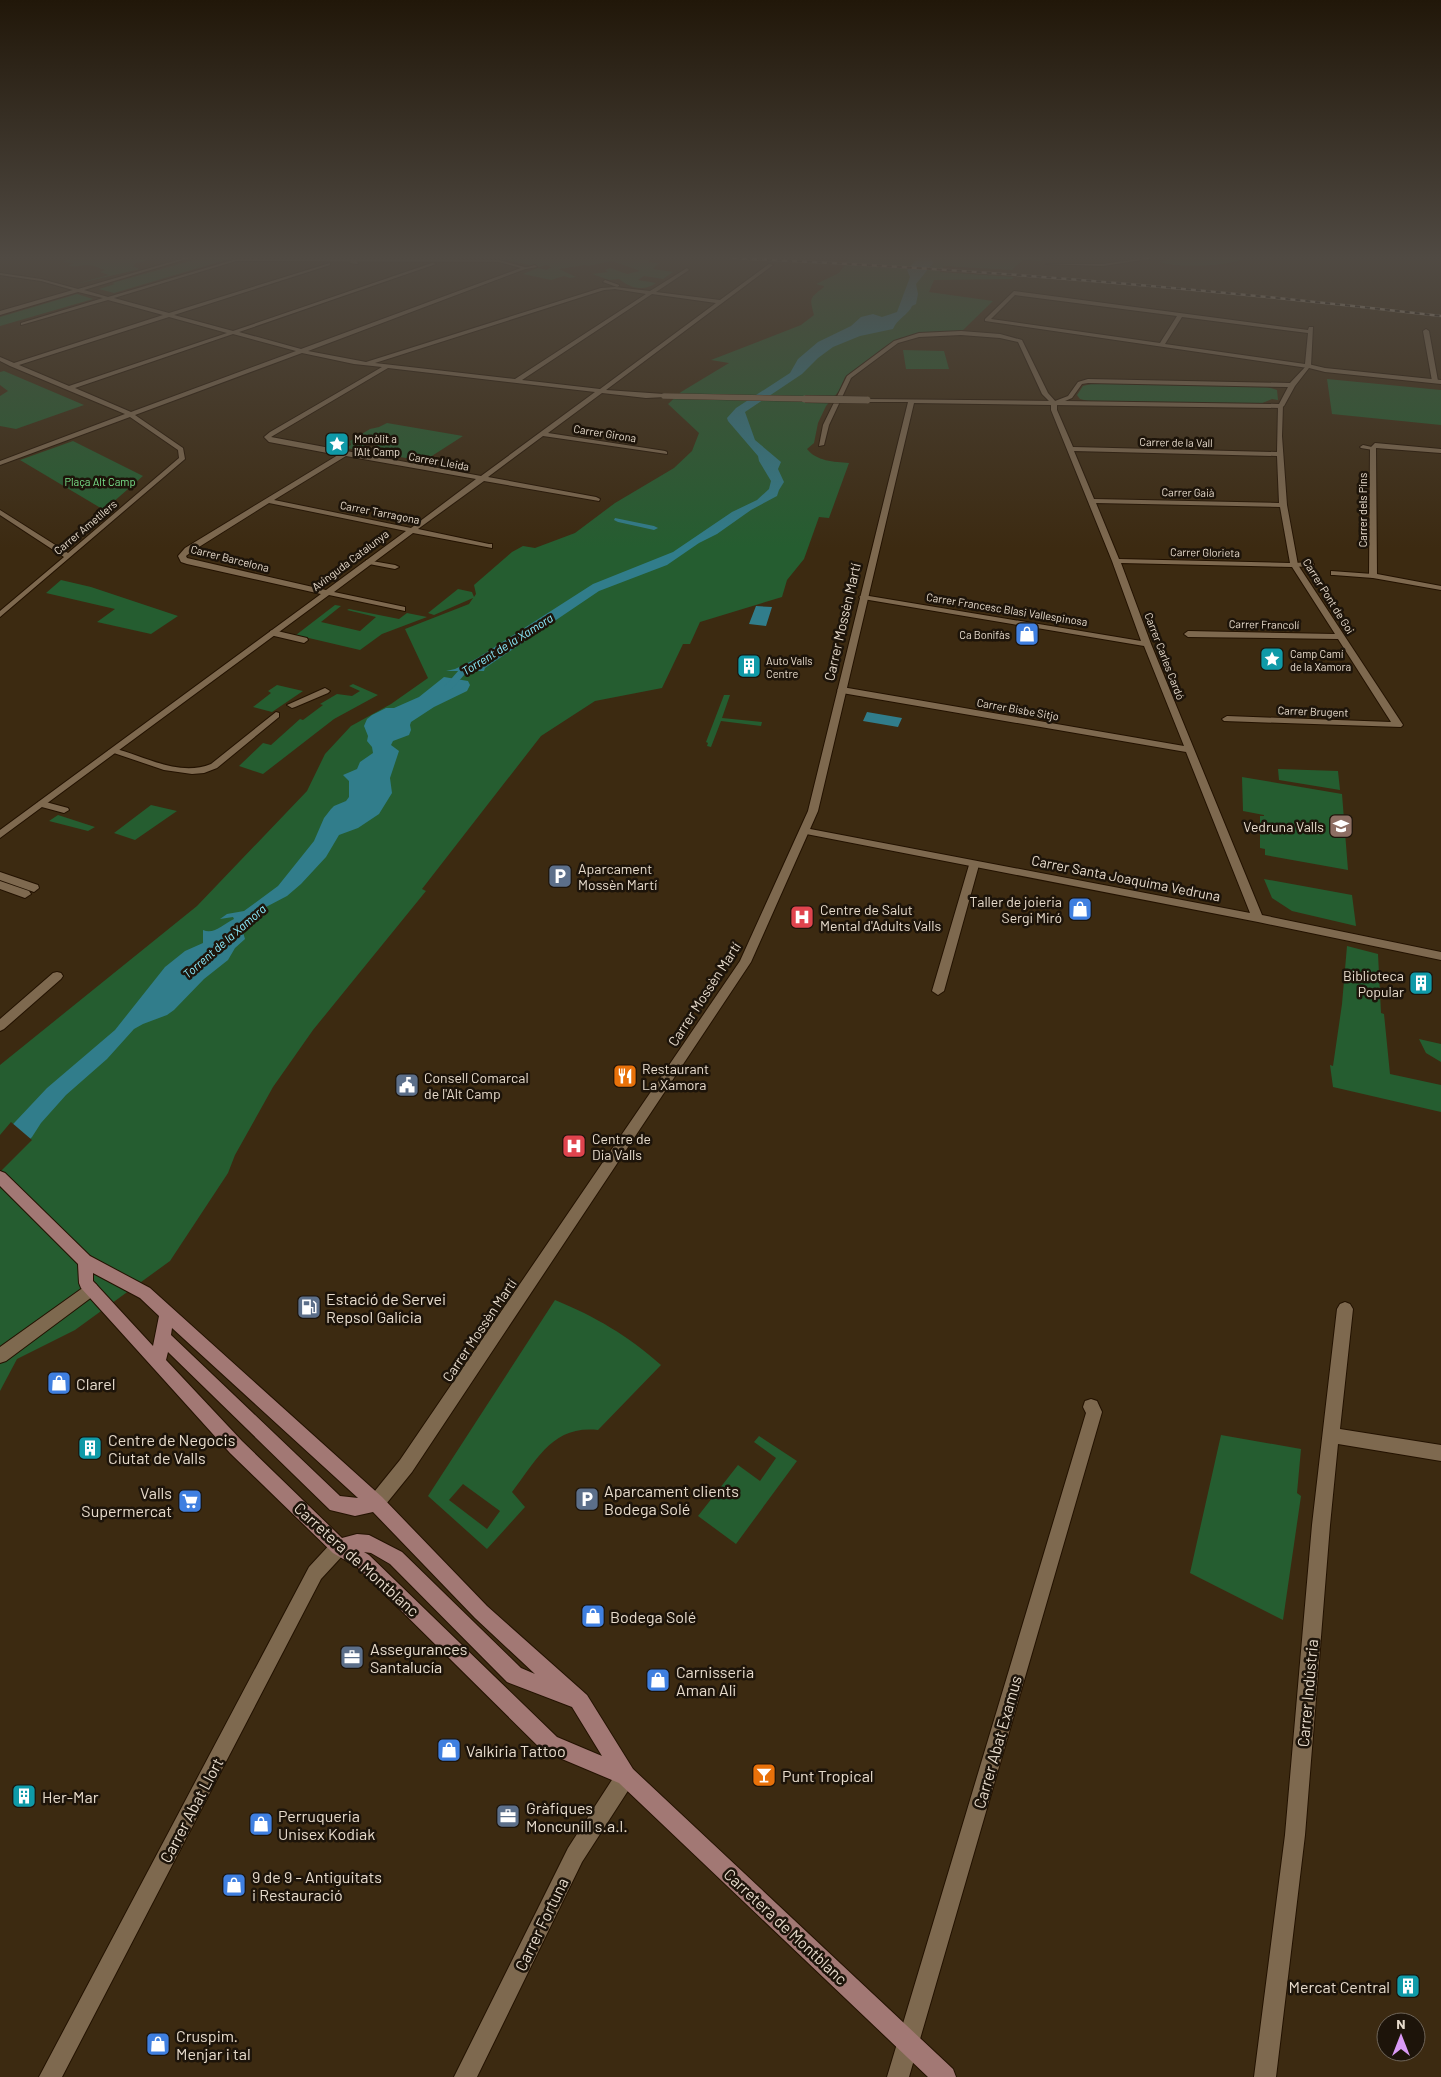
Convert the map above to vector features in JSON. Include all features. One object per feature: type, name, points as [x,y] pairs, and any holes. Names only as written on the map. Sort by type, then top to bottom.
[{"type":"main road","points":[[0,1176],[85,1261],[145,1293],[376,1503]]},
{"type":"main road","name":"Carretera de Montblanc","points":[[85,1261],[86,1283],[91,1289],[157,1351],[236,1447],[339,1547],[363,1561],[550,1744],[626,1776]]},
{"type":"main road","points":[[167,1314],[157,1351],[184,1356],[336,1504],[355,1507],[376,1503]]},
{"type":"main road","name":"Carretera de Montblanc","points":[[376,1503],[481,1612],[580,1702],[626,1776],[945,2077]]},
{"type":"main road","points":[[339,1547],[359,1542],[373,1544],[396,1558],[514,1674],[580,1702]]},
{"type":"street","points":[[12,365],[43,355]]},
{"type":"street","points":[[67,389],[167,355]]},
{"type":"street","points":[[0,463],[290,355]]},
{"type":"street","points":[[320,355],[386,367],[664,396],[1281,406],[1292,385],[1308,366],[1309,355]]},
{"type":"street","points":[[364,364],[393,355]]},
{"type":"street","points":[[516,381],[556,355]]},
{"type":"street","name":"Avinguda Catalunya","points":[[0,835],[649,355]]},
{"type":"street","name":"Carrer Carles Cardó","points":[[822,445],[826,425],[849,377],[879,355]]},
{"type":"street","name":"Carrer Carles Cardó","points":[[1027,355],[1045,394],[1054,403],[1054,410],[1258,918]]},
{"type":"street","points":[[1231,355],[1325,370],[1438,381],[1432,355]]},
{"type":"street","name":"Carrer Ametllers","points":[[0,359],[67,389],[130,414],[181,449],[182,459],[0,615]]},
{"type":"street","name":"Carrer Lleida","points":[[386,367],[272,432],[267,437],[268,440],[481,478]]},
{"type":"street","points":[[1054,403],[1070,397],[1080,383],[1088,381],[1292,385]]},
{"type":"street","name":"Carrer Mossèn Martí","points":[[376,1503],[406,1466],[745,962],[813,811],[911,401]]},
{"type":"street","name":"Carrer Pont de Goi","points":[[1281,406],[1279,436],[1283,505],[1294,565],[1398,724]]},
{"type":"street","name":"Carrer Girona","points":[[542,434],[665,453]]},
{"type":"street","points":[[1363,447],[1374,446],[1441,451]]},
{"type":"street","name":"Carrer dels Pins","points":[[1373,576],[1374,446]]},
{"type":"street","name":"Carrer de la Vall","points":[[1071,449],[1280,454]]},
{"type":"street","name":"Carrer Barcelona","points":[[344,454],[188,550],[182,556],[184,560],[402,608]]},
{"type":"street","points":[[481,478],[596,499]]},
{"type":"street","name":"Carrer Gaià","points":[[1092,501],[1283,505]]},
{"type":"street","name":"Carrer Tarragona","points":[[267,502],[412,529],[489,546]]},
{"type":"street","points":[[0,512],[68,556]]},
{"type":"street","name":"Carrer Glorieta","points":[[1116,561],[1310,564]]},
{"type":"street","points":[[369,562],[394,567]]},
{"type":"street","points":[[1334,573],[1373,576],[1441,588]]},
{"type":"street","name":"Carrer Francesc Blasi Vallespinosa","points":[[863,598],[1147,644]]},
{"type":"street","points":[[273,633],[304,640]]},
{"type":"street","name":"Carrer Francolí","points":[[1188,634],[1341,637]]},
{"type":"street","name":"Carrer Bisbe Sitjo","points":[[842,690],[1190,750]]},
{"type":"street","points":[[292,705],[325,691]]},
{"type":"street","points":[[113,751],[184,772],[202,772],[214,766],[276,715]]},
{"type":"street","name":"Carrer Brugent","points":[[1227,719],[1398,724]]},
{"type":"street","points":[[42,804],[64,810]]},
{"type":"street","name":"Carrer Santa Joaquima Vedruna","points":[[805,831],[974,865],[1258,918],[1441,956]]},
{"type":"street","points":[[938,991],[974,865]]},
{"type":"street","points":[[0,876],[29,891],[0,885]]},
{"type":"street","points":[[0,1026],[57,976]]},
{"type":"street","points":[[0,1356],[91,1289]]},
{"type":"street","name":"Carrer Indústria","points":[[1265,2077],[1295,1835],[1321,1525],[1345,1309]]},
{"type":"street","name":"Carrer Abat Examus","points":[[898,2077],[1094,1412],[1091,1407]]},
{"type":"street","points":[[1330,1435],[1441,1453]]},
{"type":"street","name":"Carrer Abat Llort","points":[[50,2077],[315,1574],[339,1547]]},
{"type":"street","name":"Carrer Fortuna","points":[[465,2077],[575,1855],[626,1776]]},
{"type":"green space","points":[[724,355],[874,355],[845,377],[839,391],[826,406],[818,423],[814,443],[807,449],[820,458],[849,463],[829,518],[819,517],[804,559],[787,580],[782,597],[700,622],[690,644],[683,644],[662,688],[595,701],[541,736],[422,889],[426,891],[313,1030],[273,1087],[235,1155],[228,1173],[170,1261],[75,1330],[17,1359],[0,1391],[0,1065],[197,906],[307,791],[325,754],[351,726],[391,704],[428,678],[405,629],[469,604],[473,598],[434,615],[428,613],[458,589],[472,592],[474,597],[476,594],[474,585],[512,552],[523,546],[535,548],[575,533],[615,503],[674,468],[692,451],[699,433],[668,404],[681,392],[729,363],[711,360]]},
{"type":"green space","points":[[904,355],[945,355],[949,369],[906,369]]},
{"type":"green space","points":[[4,371],[84,405],[16,429],[0,426],[0,396],[8,391],[0,385],[0,372]]},
{"type":"green space","points":[[1327,379],[1441,390],[1441,425],[1332,414]]},
{"type":"green space","points":[[1095,383],[1258,384],[1277,390],[1278,400],[1272,399],[1260,404],[1088,401],[1080,399],[1077,395],[1083,386]]},
{"type":"green space","points":[[387,423],[463,436],[424,461],[382,454],[387,450],[369,443],[358,450],[346,448],[351,445],[350,441],[370,429]]},
{"type":"green space","name":"Plaça Alt Camp","points":[[73,441],[143,476],[104,510],[20,460]]},
{"type":"green space","points":[[61,580],[91,587],[178,616],[151,634],[97,622],[115,609],[46,593]]},
{"type":"green space","points":[[335,605],[341,606],[321,622],[360,631],[376,617],[347,610],[399,619],[407,613],[427,617],[382,634],[360,650],[296,635]]},
{"type":"green space","points":[[353,684],[378,695],[334,719],[263,774],[239,766],[263,743],[271,745],[300,719],[303,720],[323,705],[320,704],[337,694],[352,696],[360,691],[349,686]]},
{"type":"green space","points":[[277,685],[303,691],[272,712],[253,707],[271,693],[268,691]]},
{"type":"green space","points":[[724,695],[730,695],[722,718],[762,722],[761,726],[721,721],[711,747],[707,746],[708,743],[706,742]]},
{"type":"green space","points":[[1278,769],[1338,771],[1340,790],[1279,780]]},
{"type":"green space","points":[[1242,777],[1342,794],[1348,870],[1265,855],[1265,849],[1260,848],[1260,816],[1264,815],[1243,811]]},
{"type":"green space","points":[[151,805],[177,811],[135,840],[114,833]]},
{"type":"green space","points":[[58,815],[95,827],[88,831],[49,821]]},
{"type":"green space","points":[[1264,879],[1352,895],[1356,926],[1292,911],[1272,898]]},
{"type":"green space","points":[[1347,946],[1378,954],[1381,1013],[1384,1014],[1390,1074],[1441,1085],[1441,1112],[1333,1087],[1330,1065],[1333,1066],[1342,1004]]},
{"type":"green space","points":[[1419,1039],[1441,1044],[1441,1062],[1426,1053]]},
{"type":"green space","points":[[555,1300],[611,1328],[661,1365],[598,1430],[582,1430],[569,1433],[547,1447],[512,1492],[525,1507],[487,1549],[428,1496]],"holes":[[[463,1484],[500,1511],[487,1529],[449,1500]]]},
{"type":"green space","points":[[1221,1435],[1301,1449],[1297,1493],[1301,1496],[1283,1620],[1190,1573]]},
{"type":"green space","points":[[759,1436],[797,1461],[736,1544],[698,1516],[738,1465],[760,1481],[776,1458],[754,1442]]},
{"type":"water","points":[[803,355],[822,355],[802,374],[745,412],[755,440],[781,462],[778,469],[784,482],[777,496],[751,510],[667,565],[599,591],[485,668],[484,671],[446,671],[476,659],[593,584],[673,552],[732,512],[757,500],[769,489],[771,481],[758,456],[727,418],[736,408],[790,373],[798,359]]},
{"type":"water","points":[[756,606],[772,607],[766,626],[749,624]]},
{"type":"water","points":[[444,677],[468,681],[470,685],[467,691],[434,707],[411,722],[409,735],[393,741],[391,745],[399,751],[390,778],[392,793],[379,814],[358,828],[339,835],[326,857],[301,884],[287,896],[266,907],[255,916],[254,921],[242,929],[245,939],[235,948],[228,960],[204,979],[174,1010],[167,1015],[134,1029],[107,1059],[66,1095],[41,1123],[32,1137],[0,1169],[0,1138],[47,1088],[115,1030],[165,967],[185,951],[203,943],[203,930],[211,931],[234,919],[233,917],[220,919],[227,914],[244,911],[278,886],[314,841],[324,818],[331,809],[346,801],[349,797],[349,781],[343,775],[357,769],[360,762],[373,753],[372,747],[367,741],[368,736],[364,726],[367,719],[386,708],[394,708],[419,697]]},
{"type":"water","points":[[867,712],[902,718],[898,727],[863,721]]},
{"type":"pier","points":[[11,1122],[32,1140],[0,1172],[0,1135]]},
{"type":"waterway","points":[[618,520],[654,528]]},
{"type":"waterway","name":"Torrent de la Xamora","points":[[447,689],[462,672],[477,663]]},
{"type":"place","name":"Monòlit a l'Alt Camp","points":[[337,444]]},
{"type":"place","name":"Ca Bonifàs","points":[[1027,634]]},
{"type":"place","name":"Camp Camí de la Xamora","points":[[1272,659]]},
{"type":"place","name":"Auto Valls Centre","points":[[749,666]]},
{"type":"place","name":"Vedruna Valls","points":[[1341,826]]},
{"type":"place","name":"Aparcament Mossèn Martí","points":[[560,876]]},
{"type":"place","name":"Taller de joieria Sergi Miró","points":[[1080,909]]},
{"type":"place","name":"Centre de Salut Mental d'Adults Valls","points":[[802,917]]},
{"type":"place","name":"Biblioteca Popular","points":[[1421,983]]},
{"type":"place","name":"Restaurant La Xamora","points":[[625,1076]]},
{"type":"place","name":"Consell Comarcal de l'Alt Camp","points":[[407,1085]]},
{"type":"place","name":"Centre de Dia Valls","points":[[574,1146]]},
{"type":"place","name":"Estació de Servei Repsol Galícia","points":[[309,1307]]},
{"type":"place","name":"Clarel","points":[[59,1383]]},
{"type":"place","name":"Centre de Negocis Ciutat de Valls","points":[[90,1448]]},
{"type":"place","name":"Aparcament clients Bodega Solé","points":[[587,1499]]},
{"type":"place","name":"Valls Supermercat","points":[[190,1501]]},
{"type":"place","name":"Bodega Solé","points":[[593,1616]]},
{"type":"place","name":"Assegurances Santalucía","points":[[352,1657]]},
{"type":"place","name":"Carnisseria Aman Ali","points":[[658,1680]]},
{"type":"place","name":"Valkiria Tattoo","points":[[449,1750]]},
{"type":"place","name":"Punt Tropical","points":[[764,1775]]},
{"type":"place","name":"Her-Mar","points":[[24,1796]]},
{"type":"place","name":"Gràfiques Moncunill s.a.l.","points":[[508,1816]]},
{"type":"place","name":"Perruqueria Unisex Kodiak","points":[[261,1824]]},
{"type":"place","name":"9 de 9 - Antiguitats i Restauració","points":[[234,1885]]},
{"type":"place","name":"Mercat Central","points":[[1408,1986]]},
{"type":"place","name":"Cruspim. Menjar i tal","points":[[158,2044]]}]
